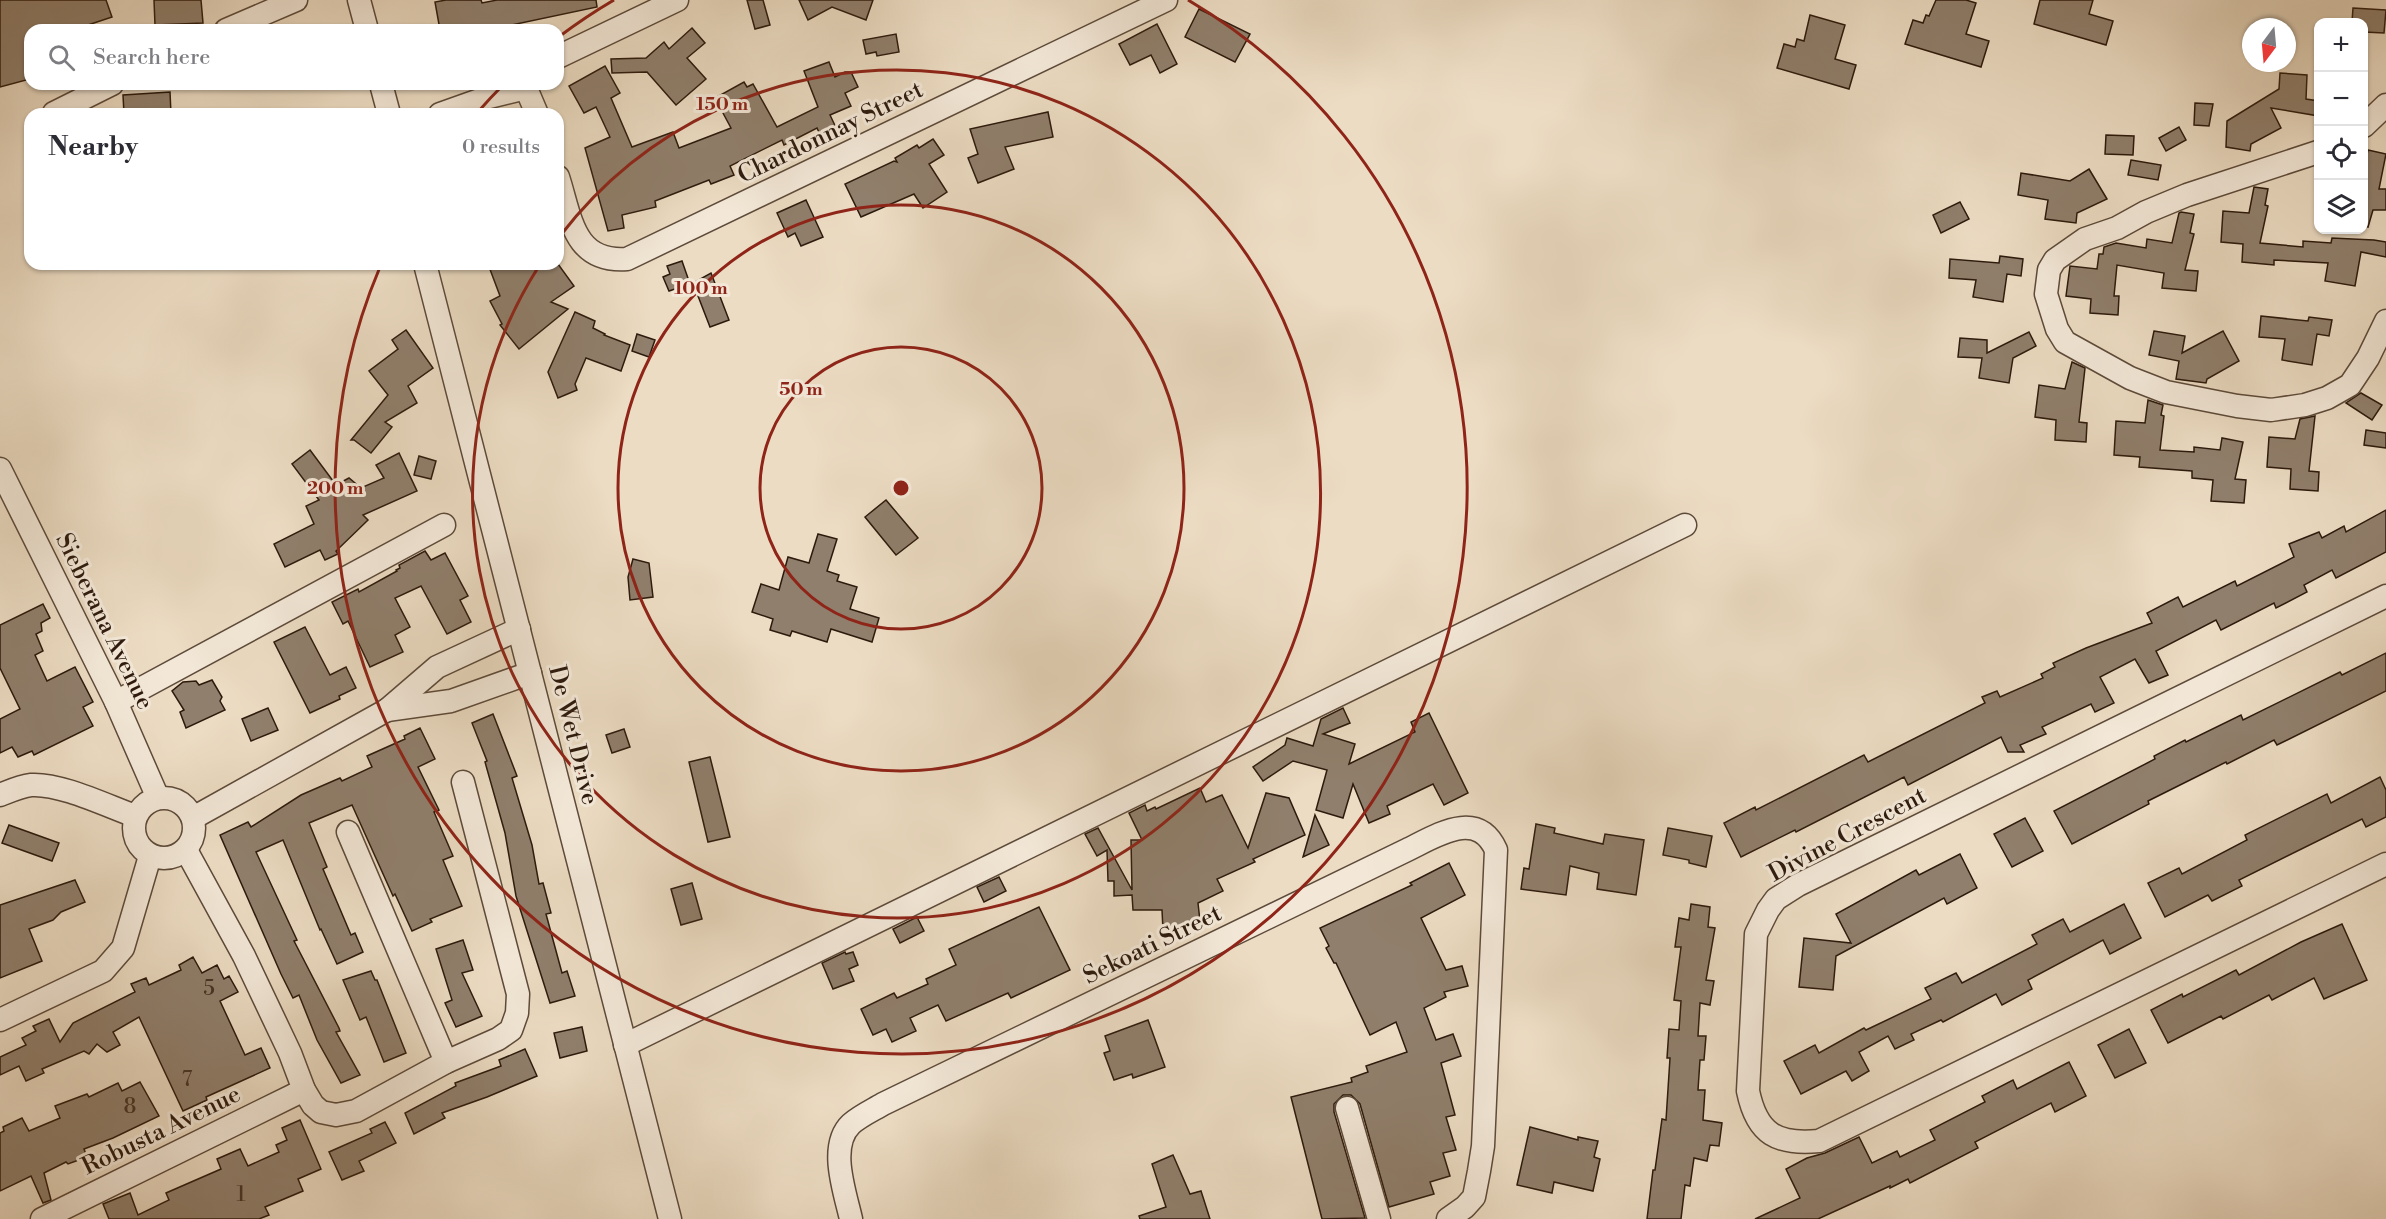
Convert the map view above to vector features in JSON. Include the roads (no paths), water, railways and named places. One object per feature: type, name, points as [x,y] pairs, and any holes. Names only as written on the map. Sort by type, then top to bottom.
[{"type":"street","points":[[240,24],[296,0]]},
{"type":"street","points":[[359,0],[365,24]]},
{"type":"street","points":[[564,54],[677,0]]},
{"type":"street","name":"Chardonnay Street","points":[[564,195],[579,240],[589,251],[600,258],[627,259],[1166,0]]},
{"type":"street","points":[[66,108],[100,90]]},
{"type":"street","points":[[383,90],[387,108]]},
{"type":"street","points":[[457,108],[513,90]]},
{"type":"street","points":[[528,90],[535,108]]},
{"type":"street","points":[[2368,122],[2386,105]]},
{"type":"street","points":[[2314,154],[2187,195],[2078,244],[2055,260],[2049,270],[2046,294],[2057,329],[2066,342],[2130,378],[2166,392],[2237,406],[2271,410],[2305,405],[2327,398],[2350,385],[2368,358],[2386,321]]},
{"type":"street","name":"De Wet Drive","points":[[427,270],[670,1219]]},
{"type":"street","name":"Sieberana Avenue","points":[[0,469],[116,702],[158,798]]},
{"type":"street","points":[[116,702],[444,525]]},
{"type":"street","points":[[625,1045],[1685,525]]},
{"type":"street","name":"Divine Crescent","points":[[2386,596],[1798,885],[1776,899],[1756,934],[1749,1091],[1751,1105],[1770,1134],[1789,1142],[1819,1141],[2386,864]]},
{"type":"street","points":[[193,818],[387,710],[437,666],[519,629]]},
{"type":"street","points":[[387,710],[451,700],[530,673]]},
{"type":"street","points":[[186,850],[264,996],[304,1090],[313,1105],[321,1112],[344,1114],[356,1111],[446,1062],[498,1040],[511,1030],[517,1013],[518,994],[463,782]]},
{"type":"street","points":[[0,795],[28,785],[41,785],[135,816]]},
{"type":"street","points":[[158,798],[174,799],[181,803],[193,818],[195,830],[192,841],[186,850],[168,859],[150,855],[138,845],[133,832],[135,816],[144,805],[158,798]]},
{"type":"street","name":"Sekoati Street","points":[[851,1219],[840,1146],[844,1133],[852,1123],[883,1104],[1451,829],[1467,827],[1483,831],[1492,840],[1496,850],[1483,1146],[1474,1197],[1465,1208],[1448,1219]]},
{"type":"street","points":[[348,832],[446,1062]]},
{"type":"street","points":[[0,1020],[103,971],[113,961],[123,948],[150,855]]},
{"type":"street","name":"Robusta Avenue","points":[[42,1219],[304,1090]]},
{"type":"street","points":[[1347,1108],[1379,1219]]}]
